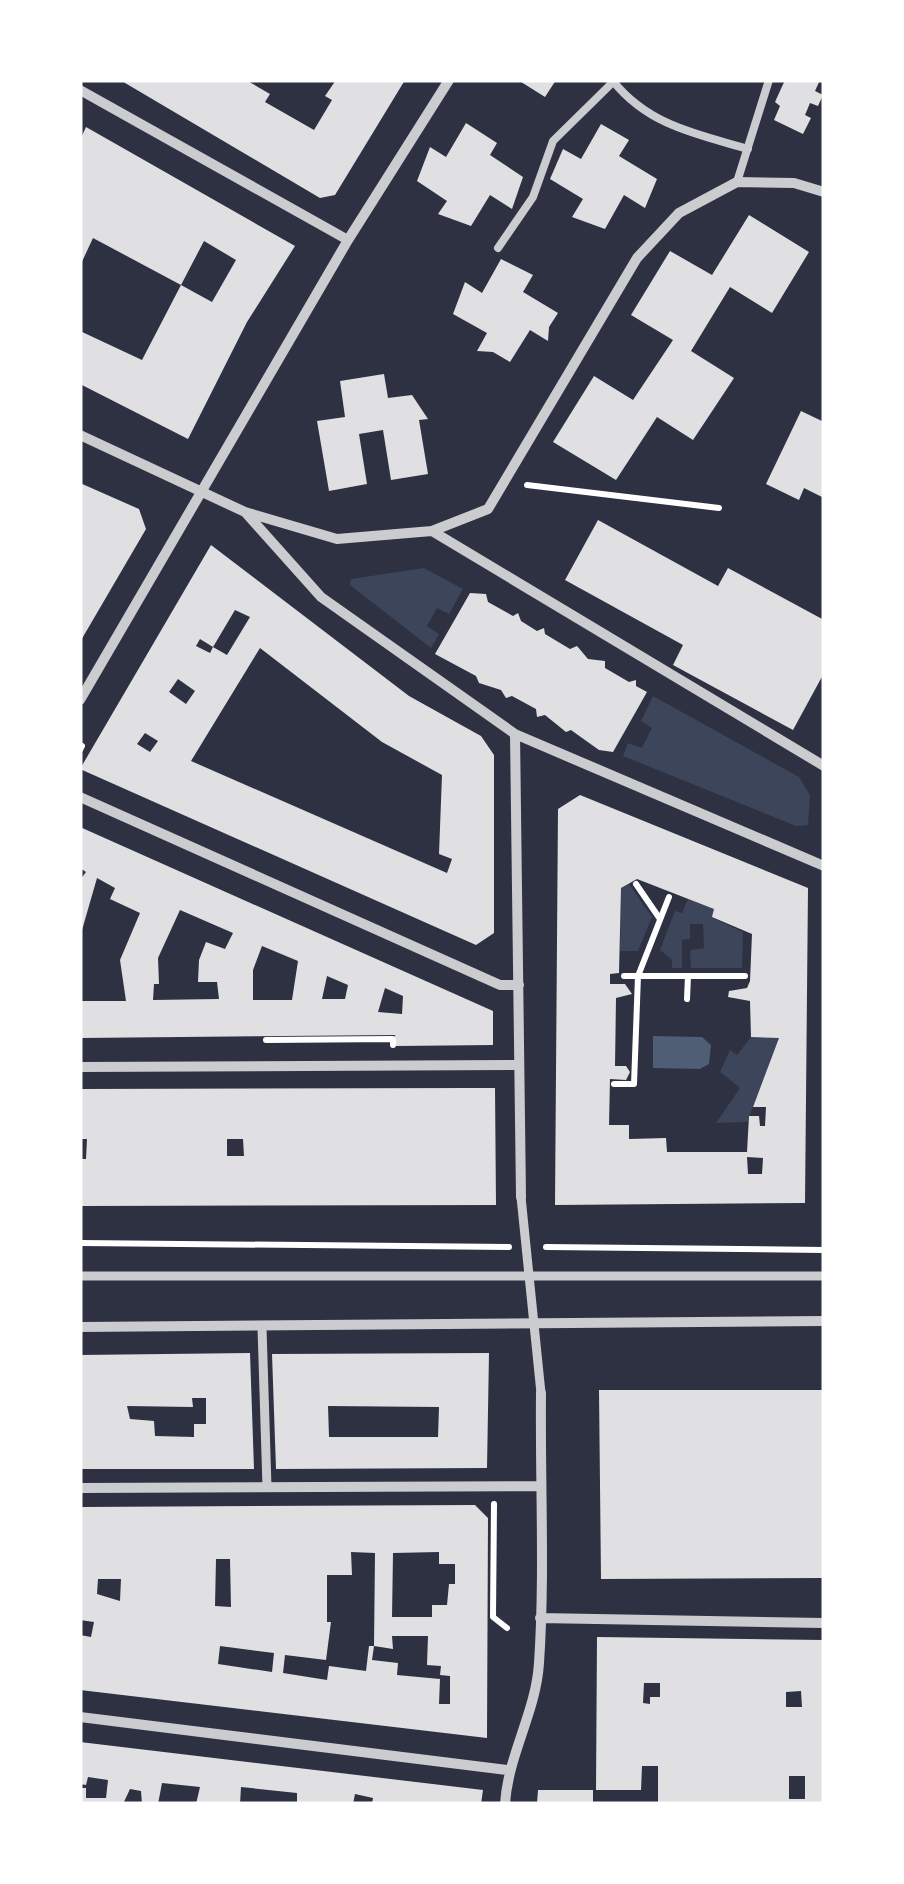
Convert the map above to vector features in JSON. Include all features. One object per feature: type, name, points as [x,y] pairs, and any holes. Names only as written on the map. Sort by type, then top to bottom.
[{"type":"street","points":[[80,700],[204,494],[348,240],[449,80]]},
{"type":"street","points":[[82,94],[348,240]]},
{"type":"street","points":[[80,435],[245,512],[336,539],[432,531],[488,509],[637,258],[679,212],[737,182],[794,184],[824,192]]},
{"type":"street","points":[[245,512],[322,598],[515,734],[824,866]]},
{"type":"street","points":[[432,531],[824,766]]},
{"type":"street","points":[[505,1804],[507,1770],[523,1735],[539,1667],[540,1618],[542,1393],[524,1247],[515,734]]},
{"type":"street","points":[[80,797],[500,984],[519,984]]},
{"type":"street","points":[[80,1067],[519,1065]]},
{"type":"street","points":[[80,1276],[824,1276]]},
{"type":"street","points":[[80,1327],[824,1321]]},
{"type":"street","points":[[262,1328],[267,1487]]},
{"type":"street","points":[[80,1488],[540,1486]]},
{"type":"street","points":[[540,1618],[824,1623]]},
{"type":"street","points":[[80,1717],[507,1770]]},
{"type":"lane","points":[[737,182],[769,80]]},
{"type":"lane","points":[[498,248],[534,197],[553,142],[613,81],[642,112],[672,127],[748,149]]},
{"type":"path","points":[[504,482],[719,508]]},
{"type":"path","points":[[636,884],[660,919]]},
{"type":"path","points":[[614,1084],[634,1084],[638,976],[669,897]]},
{"type":"path","points":[[624,976],[745,976]]},
{"type":"path","points":[[688,976],[688,1000]]},
{"type":"path","points":[[80,1243],[824,1250]]},
{"type":"path","points":[[494,1502],[493,1618],[507,1628]]},
{"type":"shaded area","points":[[424,568],[463,589],[449,614],[437,608],[427,626],[439,634],[431,648],[350,585],[351,579]]},
{"type":"shaded area","points":[[653,696],[799,777],[810,795],[808,825],[796,826],[623,756],[628,743],[642,748],[652,728],[641,721]]},
{"type":"shaded area","points":[[629,884],[652,917],[638,951],[620,951],[621,888]]},
{"type":"shaded area","points":[[688,899],[714,909],[713,918],[743,932],[742,968],[691,968],[690,950],[704,948],[703,924],[690,924],[690,939],[682,940],[682,968],[672,968],[672,960],[660,950],[675,911],[682,913]]},
{"type":"shaded area","points":[[653,1036],[702,1037],[711,1045],[709,1064],[700,1069],[653,1068]]},
{"type":"shaded area","points":[[751,1037],[779,1038],[747,1122],[716,1123],[740,1088],[720,1072],[730,1050],[737,1055]]},
{"type":"building","points":[[120,80],[246,80],[270,94],[265,102],[314,130],[332,100],[325,96],[336,80],[405,80],[335,195],[320,198]]},
{"type":"building","points":[[518,80],[556,80],[545,97]]},
{"type":"building","points":[[785,80],[820,80],[815,91],[823,95],[818,106],[810,103],[805,115],[811,118],[803,134],[774,120],[780,106],[775,102]]},
{"type":"building","points":[[466,123],[497,143],[490,155],[523,177],[512,209],[490,195],[471,226],[438,214],[447,201],[417,181],[430,147],[446,157]]},
{"type":"building","points":[[601,124],[629,140],[619,156],[657,179],[645,208],[624,195],[605,229],[572,217],[583,199],[550,179],[563,149],[581,159]]},
{"type":"building","points":[[86,127],[295,246],[247,322],[188,439],[80,384],[80,331],[142,360],[181,285],[93,238],[80,266],[80,140]],"holes":[[[204,241],[236,260],[212,302],[181,285]]]},
{"type":"building","points":[[749,215],[809,252],[772,313],[730,287],[691,351],[734,378],[693,440],[657,417],[616,480],[553,442],[594,376],[633,400],[673,340],[631,315],[670,251],[712,275]]},
{"type":"building","points":[[501,259],[533,275],[523,292],[558,313],[549,327],[548,341],[530,330],[510,362],[493,352],[477,351],[487,333],[453,314],[465,282],[482,293]]},
{"type":"building","points":[[384,374],[388,398],[412,395],[428,419],[419,420],[428,474],[391,480],[383,430],[359,434],[367,484],[329,491],[317,421],[345,417],[340,381]]},
{"type":"building","points":[[801,411],[824,422],[824,498],[804,488],[799,500],[766,484]]},
{"type":"building","points":[[80,483],[139,509],[146,529],[80,642]]},
{"type":"building","points":[[598,520],[718,586],[728,568],[824,620],[824,673],[793,730],[673,665],[683,645],[565,580]]},
{"type":"building","points":[[211,545],[409,696],[481,736],[494,755],[494,933],[476,945],[80,769]],"holes":[[[235,610],[250,617],[227,655],[213,647]],[[200,639],[213,647],[210,653],[196,646]],[[260,648],[382,742],[442,775],[439,854],[452,859],[447,873],[191,761]],[[178,679],[195,691],[186,704],[169,692]],[[145,733],[158,741],[150,752],[137,744]]]},
{"type":"building","points":[[470,593],[486,594],[488,602],[513,616],[518,613],[521,621],[537,631],[544,628],[545,634],[570,649],[577,646],[588,659],[605,661],[605,668],[629,682],[636,680],[636,686],[647,692],[613,752],[599,750],[545,715],[537,717],[536,709],[512,696],[506,698],[501,690],[479,683],[476,676],[435,654]]},
{"type":"building","points":[[580,795],[808,888],[805,1203],[555,1205],[558,809]],"holes":[[[637,879],[714,909],[712,917],[752,934],[750,981],[747,988],[729,991],[728,997],[750,1001],[751,1037],[779,1038],[753,1107],[766,1107],[765,1126],[760,1126],[759,1116],[749,1116],[747,1152],[667,1152],[666,1138],[629,1139],[629,1125],[609,1125],[610,1079],[626,1080],[630,1072],[626,1066],[615,1066],[616,998],[632,994],[625,984],[610,984],[610,974],[619,973],[621,888]],[[747,1157],[763,1158],[762,1174],[748,1174]]]},
{"type":"building","points":[[80,827],[493,1011],[493,1045],[396,1046],[395,1035],[80,1038],[80,1001],[126,1001],[120,960],[140,913],[110,899],[115,888],[97,878],[80,937],[80,880],[86,872],[80,868]],"holes":[[[180,910],[233,933],[225,949],[206,942],[199,960],[198,982],[217,982],[219,999],[153,1000],[154,984],[159,984],[158,958]],[[262,946],[298,961],[292,1000],[253,1000],[253,970]],[[327,976],[348,985],[345,999],[322,999]],[[385,988],[403,996],[402,1014],[378,1012]]]},
{"type":"building","points":[[495,1088],[496,1205],[80,1206],[80,1159],[86,1159],[87,1139],[80,1139],[80,1089]],"holes":[[[227,1139],[243,1139],[244,1156],[227,1156]]]},
{"type":"building","points":[[250,1353],[254,1469],[80,1469],[80,1355]],"holes":[[[192,1398],[206,1398],[206,1424],[194,1424],[194,1437],[155,1436],[154,1421],[130,1419],[127,1406],[193,1407]]]},
{"type":"building","points":[[489,1353],[487,1468],[276,1469],[272,1354]],"holes":[[[328,1406],[439,1407],[438,1437],[329,1437]]]},
{"type":"building","points":[[599,1390],[824,1390],[824,1578],[601,1579]]},
{"type":"building","points":[[475,1505],[488,1518],[487,1738],[80,1690],[80,1635],[91,1637],[94,1622],[80,1620],[80,1507]],"holes":[[[351,1552],[375,1553],[374,1646],[369,1646],[366,1671],[329,1666],[327,1680],[283,1673],[285,1655],[326,1660],[331,1622],[327,1622],[327,1575],[352,1575]],[[439,1552],[439,1564],[455,1564],[455,1584],[449,1584],[447,1605],[432,1605],[432,1617],[392,1617],[393,1553]],[[216,1559],[230,1559],[231,1607],[215,1606]],[[98,1579],[121,1579],[120,1601],[97,1594]],[[392,1636],[428,1636],[427,1665],[441,1666],[440,1675],[450,1676],[450,1704],[439,1704],[440,1679],[397,1675],[398,1663],[372,1660],[374,1646],[393,1649]],[[220,1646],[274,1653],[272,1672],[218,1664]]]},
{"type":"building","points":[[597,1637],[824,1640],[824,1804],[658,1804],[658,1766],[642,1766],[641,1790],[596,1790]],"holes":[[[644,1683],[660,1683],[660,1697],[650,1697],[650,1704],[643,1703]],[[801,1691],[802,1707],[786,1707],[786,1692]],[[789,1776],[805,1776],[805,1799],[789,1799]]]},
{"type":"building","points":[[80,1742],[483,1790],[481,1804],[372,1804],[373,1798],[355,1794],[353,1804],[297,1804],[297,1793],[241,1787],[240,1804],[196,1804],[200,1787],[162,1783],[158,1804],[142,1804],[141,1791],[130,1789],[123,1804],[80,1804],[80,1788],[86,1788],[86,1798],[106,1798],[108,1780],[88,1777],[86,1785],[80,1784]]},
{"type":"building","points":[[538,1790],[593,1790],[593,1804],[537,1804]]}]
